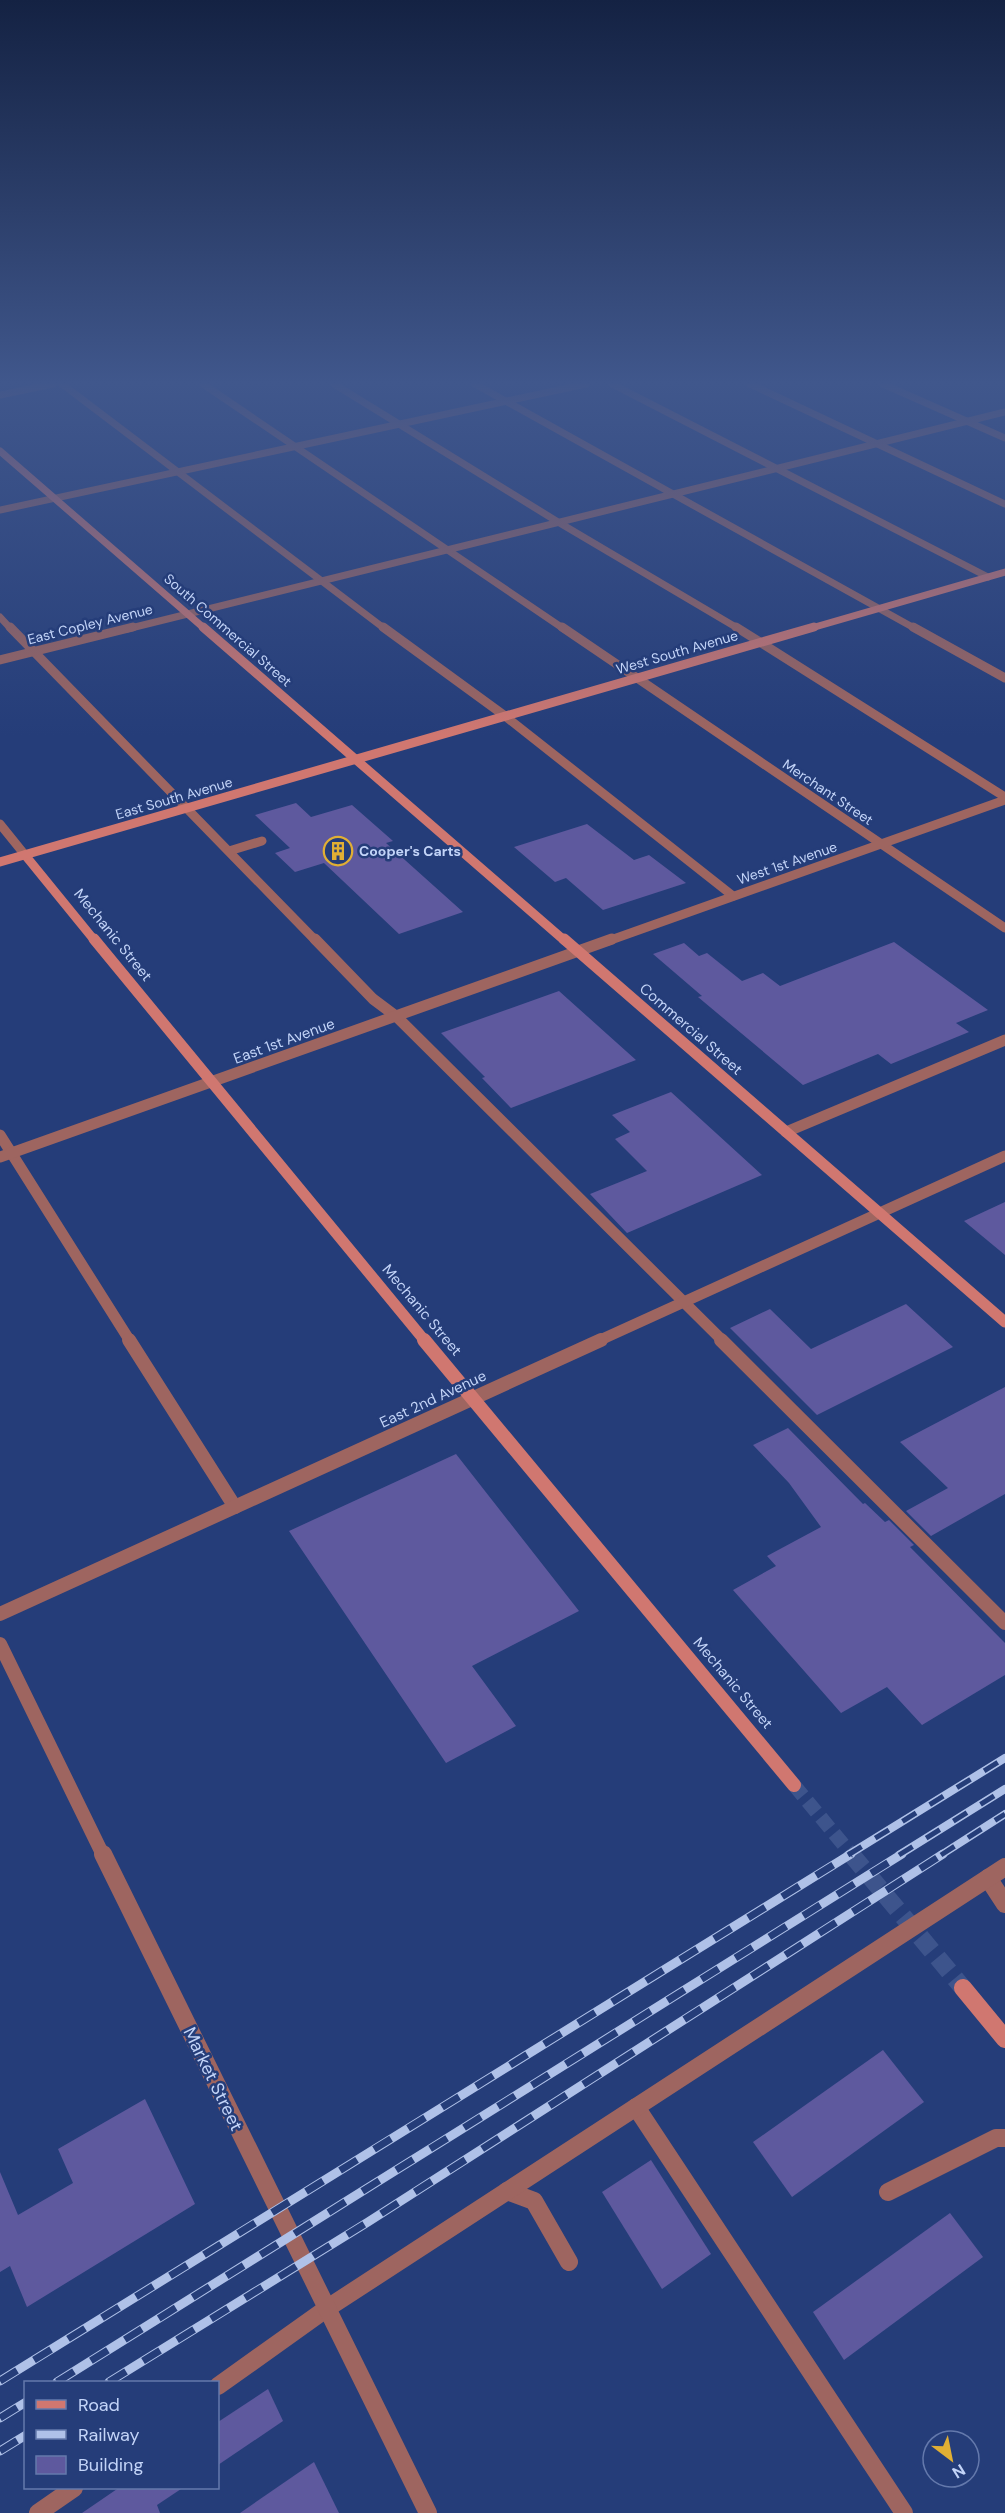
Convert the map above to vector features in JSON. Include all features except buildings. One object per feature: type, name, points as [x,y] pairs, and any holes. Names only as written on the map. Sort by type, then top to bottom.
[{"type":"main road","name":"South Commercial Street","points":[[58,501],[356,759]]},
{"type":"main road","name":"West South Avenue","points":[[356,759],[1005,572]]},
{"type":"main road","name":"East South Avenue","points":[[0,862],[356,759]]},
{"type":"main road","name":"Commercial Street","points":[[356,759],[1005,1322]]},
{"type":"main road","name":"Mechanic Street","points":[[25,855],[211,1083],[794,1785]]},
{"type":"main road","points":[[963,1988],[1005,2038]]},
{"type":"street","points":[[0,510],[39,501]]},
{"type":"street","points":[[215,501],[505,716],[733,896]]},
{"type":"street","name":"Merchant Street","points":[[375,501],[1005,928]]},
{"type":"street","points":[[524,501],[761,642],[1005,798]]},
{"type":"street","name":"East Copley Avenue","points":[[0,660],[642,501]]},
{"type":"street","points":[[685,501],[1005,678]]},
{"type":"street","points":[[841,501],[988,577]]},
{"type":"street","points":[[0,617],[373,999],[397,1017],[1005,1623]]},
{"type":"street","name":"West 1st Avenue","points":[[578,952],[1005,798]]},
{"type":"street","points":[[0,824],[25,855]]},
{"type":"street","points":[[229,851],[262,842]]},
{"type":"street","name":"East 1st Avenue","points":[[6,1155],[578,952]]},
{"type":"street","points":[[786,1132],[1005,1040]]},
{"type":"street","points":[[0,1135],[6,1155],[235,1507]]},
{"type":"street","name":"East 2nd Avenue","points":[[0,1614],[1005,1156]]},
{"type":"street","name":"Market Street","points":[[0,1644],[428,2513]]},
{"type":"street","points":[[219,2385],[326,2309],[1005,1867]]},
{"type":"street","points":[[988,1878],[1005,1904]]},
{"type":"street","points":[[636,2107],[904,2513]]},
{"type":"street","points":[[888,2192],[996,2138],[1005,2138]]},
{"type":"street","points":[[507,2191],[534,2201],[568,2262]]},
{"type":"street","points":[[38,2513],[71,2489]]},
{"type":"tunnel","points":[[794,1785],[852,1855]]},
{"type":"tunnel","points":[[851,1854],[963,1988]]},
{"type":"railway","points":[[848,1855],[1005,1758]]},
{"type":"railway","points":[[899,1855],[1005,1789]]},
{"type":"railway","points":[[941,1855],[1005,1814]]},
{"type":"railway","points":[[0,2381],[851,1854]]},
{"type":"railway","points":[[59,2381],[902,1854]]},
{"type":"railway","points":[[111,2381],[368,2222],[943,1854]]},
{"type":"railway","points":[[0,2418],[24,2403]]},
{"type":"railway","points":[[0,2451],[24,2436]]},
{"type":"place","name":"Cooper's Carts","points":[[338,851]]}]
